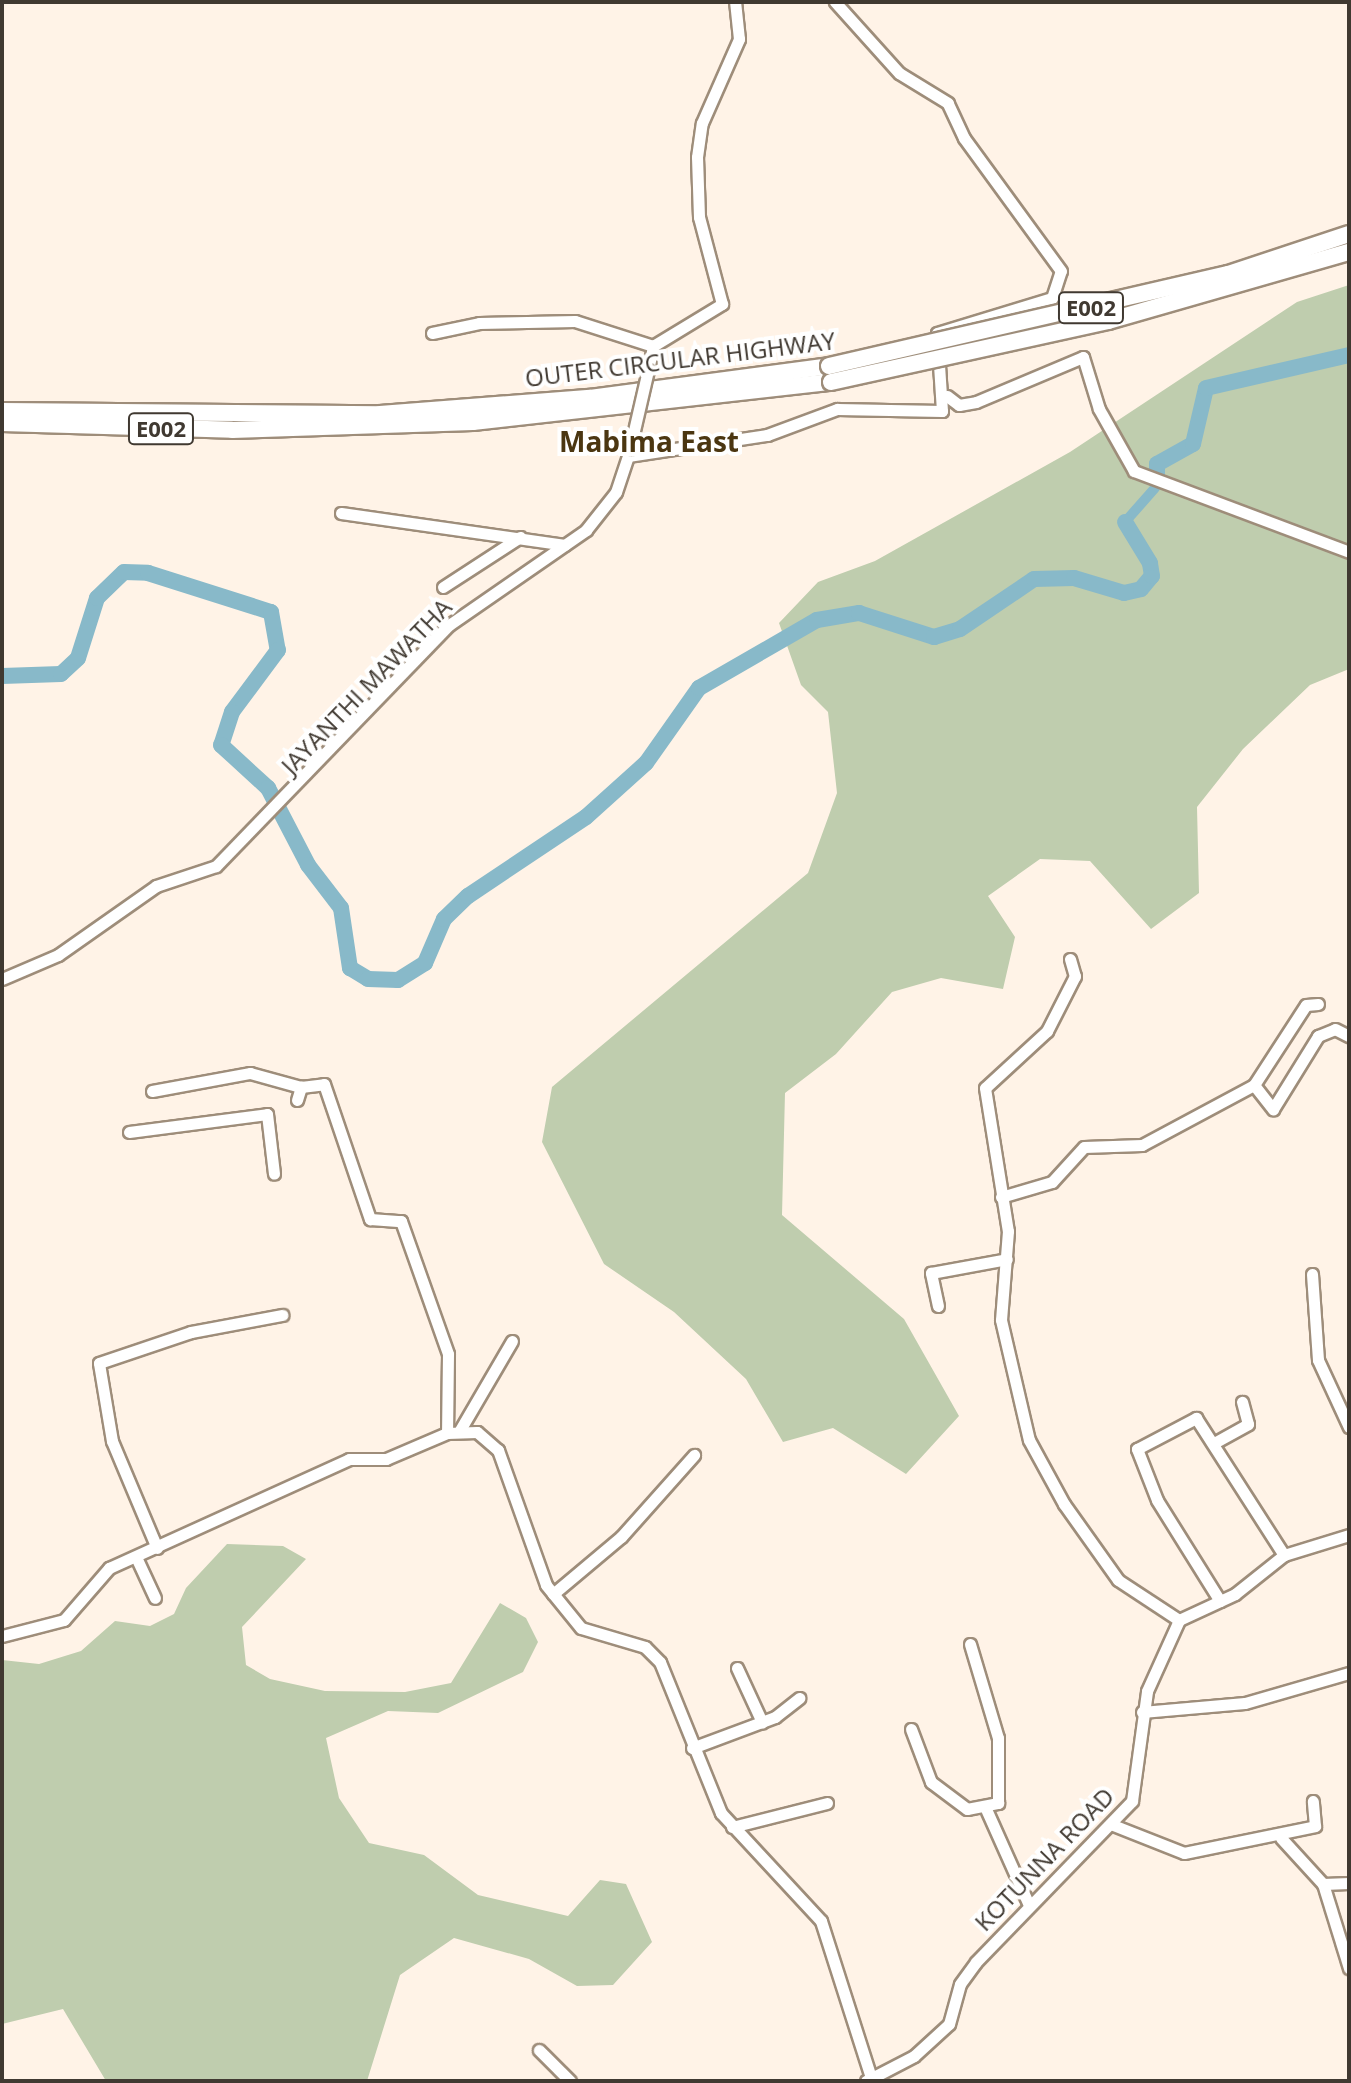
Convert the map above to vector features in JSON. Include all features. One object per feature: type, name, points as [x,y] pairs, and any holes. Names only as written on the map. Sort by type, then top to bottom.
[{"type":"highway","name":"OUTER CIRCULAR HIGHWAY","points":[[830,374],[1228,274],[1349,234]]},
{"type":"highway","name":"OUTER CIRCULAR HIGHWAY","points":[[2,423],[319,422],[830,374],[1108,321],[1349,252]]},
{"type":"highway","name":"OUTER CIRCULAR HIGHWAY","points":[[2,411],[319,422]]},
{"type":"street","points":[[432,333],[479,323],[575,321],[653,346],[722,304],[699,217],[697,157],[702,123],[739,39],[735,2]]},
{"type":"street","points":[[629,452],[767,435],[837,409],[942,411],[947,396],[937,333],[1052,298],[1061,271],[964,138],[948,103],[899,73],[835,2]]},
{"type":"street","name":"JAYANTHI MAWATHA","points":[[2,979],[58,955],[156,886],[216,866],[287,797],[449,625],[565,545],[616,492],[629,452],[653,346]]},
{"type":"street","points":[[947,396],[959,405],[976,402],[1083,357],[1099,409],[1134,471],[1349,552]]},
{"type":"street","points":[[341,513],[565,545]]},
{"type":"street","points":[[443,587],[520,537]]},
{"type":"street","points":[[1070,959],[1075,976],[1047,1031],[985,1088],[1007,1259],[1001,1320],[1029,1440],[1096,1555],[1118,1580],[1179,1620],[1220,1601],[1284,1555],[1349,1535]]},
{"type":"street","points":[[1001,1197],[1052,1182],[1084,1147],[1142,1145],[1254,1085],[1306,1005],[1318,1004]]},
{"type":"street","points":[[1254,1085],[1273,1109],[1318,1036],[1335,1029],[1349,1036]]},
{"type":"street","points":[[152,1091],[250,1073],[299,1093],[324,1084],[331,1093],[370,1219],[401,1221],[448,1354],[447,1433]]},
{"type":"street","points":[[129,1132],[267,1114],[274,1174]]},
{"type":"street","points":[[938,1306],[931,1273],[1007,1259]]},
{"type":"street","points":[[1312,1274],[1318,1360],[1349,1427]]},
{"type":"street","points":[[157,1548],[112,1441],[99,1363],[191,1332],[282,1315]]},
{"type":"street","points":[[460,1430],[512,1341]]},
{"type":"street","points":[[1214,1443],[1248,1424],[1242,1402]]},
{"type":"street","points":[[1220,1601],[1135,1457],[1191,1416],[1214,1443],[1284,1555]]},
{"type":"street","points":[[2,1636],[64,1620],[101,1573],[203,1524],[349,1459],[386,1459],[460,1430],[498,1450],[522,1505],[530,1554],[553,1594],[581,1628],[645,1647],[660,1662],[707,1791],[732,1827],[821,1921],[868,2080]]},
{"type":"street","points":[[553,1594],[621,1537],[694,1455]]},
{"type":"street","points":[[136,1557],[155,1598]]},
{"type":"street","name":"KOTUNNA ROAD","points":[[868,2080],[914,2056],[949,2024],[960,1984],[1079,1848],[1113,1825],[1132,1801],[1142,1712],[1179,1620]]},
{"type":"street","points":[[911,1729],[931,1782],[967,1809],[986,1809],[998,1803],[999,1753],[970,1644]]},
{"type":"street","points":[[737,1668],[762,1722]]},
{"type":"street","points":[[1142,1712],[1245,1703],[1349,1673]]},
{"type":"street","points":[[692,1748],[762,1722],[799,1698]]},
{"type":"street","points":[[1113,1825],[1184,1853],[1261,1833],[1281,1838],[1315,1826],[1313,1801]]},
{"type":"street","points":[[732,1827],[827,1803]]},
{"type":"street","points":[[986,1809],[1028,1903]]},
{"type":"street","points":[[1281,1838],[1323,1884],[1349,1968]]},
{"type":"street","points":[[1323,1884],[1349,1883]]},
{"type":"street","points":[[539,2050],[570,2081]]},
{"type":"green space","points":[[1349,285],[1349,669],[1310,685],[1243,749],[1197,807],[1199,893],[1151,929],[1090,861],[1040,859],[988,896],[1015,937],[1003,989],[941,978],[892,992],[836,1054],[785,1093],[782,1215],[904,1319],[959,1416],[906,1474],[833,1428],[783,1442],[746,1379],[674,1312],[604,1264],[542,1142],[552,1087],[808,873],[837,793],[828,712],[801,685],[779,623],[818,582],[875,561],[1070,452],[1297,302]]},
{"type":"green space","points":[[227,1544],[283,1546],[306,1559],[242,1627],[246,1665],[270,1679],[325,1691],[405,1692],[451,1683],[500,1603],[526,1618],[538,1642],[523,1672],[438,1713],[388,1711],[326,1738],[339,1798],[369,1843],[424,1855],[478,1895],[568,1916],[600,1880],[626,1884],[652,1942],[613,1985],[577,1986],[529,1959],[454,1938],[400,1975],[367,2081],[106,2081],[63,2009],[2,2024],[2,1660],[39,1664],[81,1651],[115,1621],[150,1626],[174,1614],[186,1588]]},
{"type":"waterway","points":[[1157,478],[1157,464],[1193,444],[1206,388],[1349,355]]},
{"type":"waterway","points":[[1125,522],[1155,488]]},
{"type":"waterway","points":[[2,676],[61,674],[78,658],[97,598],[124,572],[148,573],[271,612],[278,650],[232,712],[221,745],[268,788],[308,865],[341,908],[350,968],[368,979],[398,980],[425,963],[444,919],[468,896],[586,817],[646,763],[699,688],[817,620],[859,613],[934,637],[960,629],[1034,579],[1074,578],[1124,593],[1141,589],[1152,576],[1150,563],[1125,522]]},
{"type":"district","name":"Mabima East","points":[[649,441]]}]
